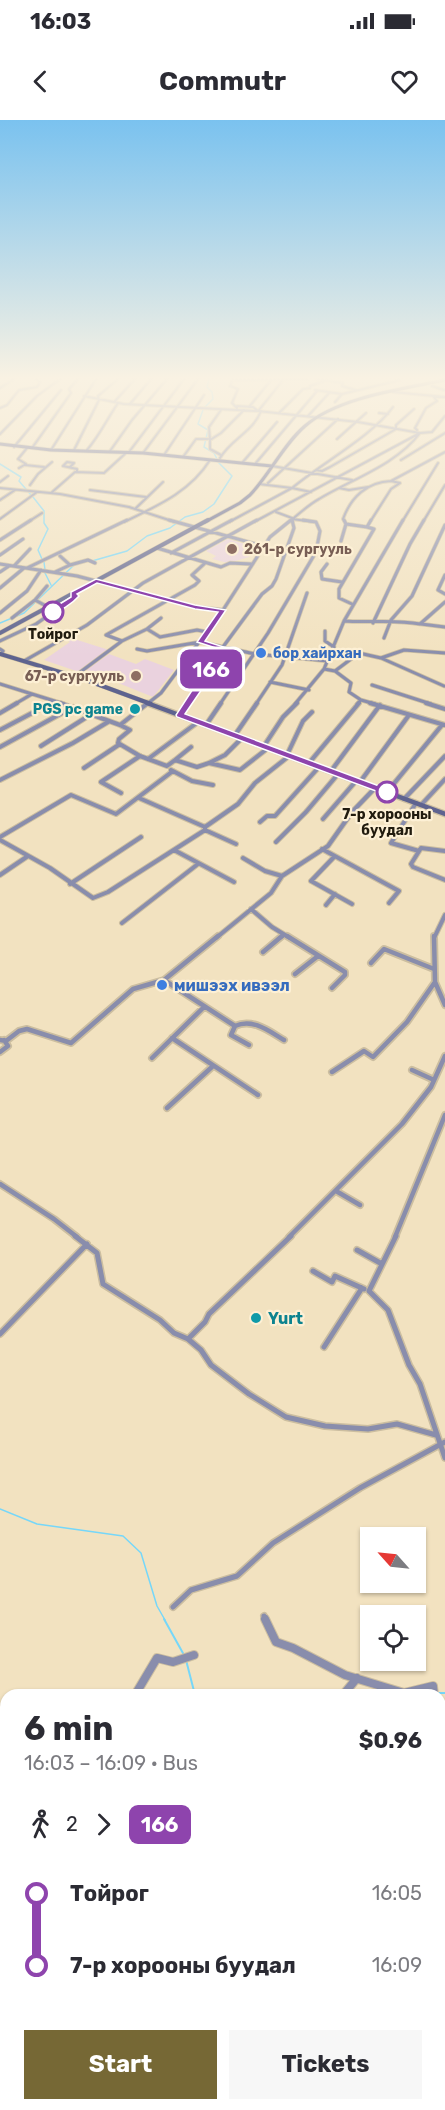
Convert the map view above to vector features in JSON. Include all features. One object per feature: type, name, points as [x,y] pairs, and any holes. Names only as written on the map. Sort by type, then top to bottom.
[{"type":"main road","points":[[0,633],[240,503],[268,472]]},
{"type":"main road","points":[[0,654],[75,676],[445,814]]},
{"type":"street","points":[[30,485],[40,472]]},
{"type":"street","points":[[51,493],[76,472]]},
{"type":"street","points":[[84,472],[102,474],[105,472]]},
{"type":"street","points":[[0,588],[25,568],[107,532],[178,496],[202,472]]},
{"type":"street","points":[[268,483],[281,472]]},
{"type":"street","points":[[171,553],[292,488],[313,472]]},
{"type":"street","points":[[318,472],[352,480]]},
{"type":"street","points":[[24,661],[87,625],[133,589],[276,512],[336,476],[350,472]]},
{"type":"street","points":[[120,725],[161,693],[223,610],[270,537],[292,519],[366,472]]},
{"type":"street","points":[[391,482],[409,472]]},
{"type":"street","points":[[209,763],[240,770],[266,747],[283,717],[309,690],[324,669],[352,604],[433,472]]},
{"type":"street","points":[[0,482],[8,476]]},
{"type":"street","points":[[341,541],[346,524],[343,519],[346,506],[379,480],[400,483],[391,489],[367,527]]},
{"type":"street","points":[[136,508],[163,482]]},
{"type":"street","points":[[259,484],[268,483],[311,492]]},
{"type":"street","points":[[373,623],[410,543],[445,485]]},
{"type":"street","points":[[339,488],[349,490],[368,487]]},
{"type":"street","points":[[0,488],[51,493],[136,508],[263,546]]},
{"type":"street","points":[[0,500],[15,490]]},
{"type":"street","points":[[90,490],[146,497]]},
{"type":"street","points":[[0,519],[37,492]]},
{"type":"street","points":[[206,725],[255,654],[316,552],[320,531],[316,522],[292,519],[276,512]]},
{"type":"street","points":[[0,540],[42,513]]},
{"type":"street","points":[[180,715],[207,676],[217,655],[262,594],[272,586],[276,579],[294,528],[292,519]]},
{"type":"street","points":[[346,524],[374,528],[342,582],[339,598],[352,604]]},
{"type":"street","points":[[384,638],[392,620],[411,596],[445,525]]},
{"type":"street","points":[[0,555],[23,539]]},
{"type":"street","points":[[157,548],[204,564],[222,567],[230,563],[251,564]]},
{"type":"street","points":[[14,566],[30,549]]},
{"type":"street","points":[[60,556],[70,565]]},
{"type":"street","points":[[55,572],[88,560],[95,563]]},
{"type":"street","points":[[0,564],[62,573],[133,589],[195,607],[223,610]]},
{"type":"street","points":[[122,641],[106,635],[199,581],[192,575],[204,564]]},
{"type":"street","points":[[327,564],[321,572],[322,579],[342,582]]},
{"type":"street","points":[[0,572],[9,566]]},
{"type":"street","points":[[0,613],[27,591],[41,570]]},
{"type":"street","points":[[445,574],[438,590],[445,594]]},
{"type":"street","points":[[12,618],[37,601],[47,586]]},
{"type":"street","points":[[235,735],[284,658],[307,592]]},
{"type":"street","points":[[0,642],[36,624],[73,598],[75,596],[73,593]]},
{"type":"street","points":[[37,601],[48,607]]},
{"type":"street","points":[[420,624],[445,602]]},
{"type":"street","points":[[75,676],[122,641],[147,629],[161,618]]},
{"type":"street","points":[[344,621],[373,623],[392,620],[445,627]]},
{"type":"street","points":[[147,629],[160,637],[197,630],[207,632]]},
{"type":"street","points":[[325,631],[325,641],[334,647]]},
{"type":"street","points":[[0,633],[11,636]]},
{"type":"street","points":[[137,649],[147,651],[200,642],[255,654],[328,661]]},
{"type":"street","points":[[0,649],[3,651],[0,654]]},
{"type":"street","points":[[381,658],[404,650],[445,652]]},
{"type":"street","points":[[335,671],[359,653],[381,658],[444,686]]},
{"type":"street","points":[[324,669],[335,671],[351,683],[349,692],[361,700],[444,725],[387,792]]},
{"type":"street","points":[[270,682],[309,690]]},
{"type":"street","points":[[1,686],[73,707],[130,730],[119,739],[120,744]]},
{"type":"street","points":[[372,686],[445,709]]},
{"type":"street","points":[[0,713],[32,694]]},
{"type":"street","points":[[309,763],[361,700]]},
{"type":"street","points":[[0,730],[54,701]]},
{"type":"street","points":[[331,771],[380,705]]},
{"type":"street","points":[[0,747],[73,707]]},
{"type":"street","points":[[173,771],[116,814],[71,795],[0,839],[50,868],[93,898],[108,892],[174,850],[238,804],[255,783],[288,755],[303,721],[312,712]]},
{"type":"street","points":[[41,746],[90,715]]},
{"type":"street","points":[[323,819],[358,781],[409,715]]},
{"type":"street","points":[[0,780],[73,743],[108,722]]},
{"type":"street","points":[[148,759],[198,722]]},
{"type":"street","points":[[176,760],[197,767],[209,763],[225,755],[242,738]]},
{"type":"street","points":[[120,744],[140,756],[167,766],[192,781],[208,786],[213,785]]},
{"type":"street","points":[[84,768],[120,744]]},
{"type":"street","points":[[167,766],[191,747]]},
{"type":"street","points":[[121,793],[101,782],[140,756]]},
{"type":"street","points":[[404,799],[413,786],[445,756]]},
{"type":"street","points":[[260,822],[267,816],[275,816],[319,767]]},
{"type":"street","points":[[276,842],[306,812],[338,774]]},
{"type":"street","points":[[419,851],[391,843],[397,829],[445,779]]},
{"type":"street","points":[[2,1040],[11,1039],[20,1030],[33,1029],[63,1042],[71,1043],[133,989],[164,980],[271,893],[282,876],[328,846],[352,812],[375,788]]},
{"type":"street","points":[[139,798],[236,844]]},
{"type":"street","points":[[70,884],[141,837]]},
{"type":"street","points":[[445,851],[426,847],[419,851],[412,860],[413,867],[445,880]]},
{"type":"street","points":[[322,849],[399,891],[389,903]]},
{"type":"street","points":[[174,850],[234,882]]},
{"type":"street","points":[[0,875],[28,856]]},
{"type":"street","points":[[334,857],[312,881],[352,904]]},
{"type":"street","points":[[243,858],[266,871],[282,876]]},
{"type":"street","points":[[122,923],[198,864]]},
{"type":"street","points":[[326,905],[335,894]]},
{"type":"street","points":[[251,909],[284,935],[345,972],[345,975],[332,988]]},
{"type":"street","points":[[445,915],[434,936],[435,982],[445,1005]]},
{"type":"street","points":[[263,952],[284,935]]},
{"type":"street","points":[[371,963],[384,949],[434,969]]},
{"type":"street","points":[[295,974],[318,956]]},
{"type":"street","points":[[164,980],[235,1026]]},
{"type":"street","points":[[333,1072],[363,1051],[373,1057],[395,1034],[400,1032],[421,1006],[435,982]]},
{"type":"street","points":[[152,1058],[204,1007]]},
{"type":"street","points":[[249,1045],[231,1035],[235,1026],[245,1022],[254,1024],[284,1040]]},
{"type":"street","points":[[172,1038],[258,1095]]},
{"type":"street","points":[[0,1052],[8,1046],[2,1040]]},
{"type":"street","points":[[188,1339],[206,1322],[209,1314],[402,1124],[434,1080],[445,1056]]},
{"type":"street","points":[[167,1108],[213,1066]]},
{"type":"street","points":[[412,1070],[434,1080]]},
{"type":"street","points":[[369,1292],[406,1214],[445,1115]]},
{"type":"street","points":[[0,1184],[54,1219],[87,1244],[101,1259],[99,1278],[103,1284],[160,1320],[174,1333],[188,1339],[201,1350],[211,1365],[286,1418],[325,1426],[369,1429],[397,1424],[435,1435]]},
{"type":"street","points":[[336,1191],[360,1205]]},
{"type":"street","points":[[0,1334],[87,1244]]},
{"type":"street","points":[[357,1250],[382,1264]]},
{"type":"street","points":[[312,1271],[332,1282],[335,1276],[362,1288],[388,1310],[409,1365],[420,1384],[435,1435],[442,1444],[445,1458]]},
{"type":"street","points":[[324,1347],[362,1288]]},
{"type":"street","points":[[173,1606],[191,1590],[237,1576],[273,1543],[360,1488],[442,1444]]},
{"type":"street","points":[[264,1616],[276,1642],[293,1648],[345,1675],[389,1689]]},
{"type":"street","points":[[139,1689],[157,1658],[173,1662],[192,1656]]},
{"type":"street","points":[[348,1689],[357,1678]]},
{"type":"shaded area","name":"261-р сургууль","points":[[228,539],[255,547],[249,557],[228,563],[212,559],[216,556],[206,551]]},
{"type":"shaded area","points":[[71,638],[109,650],[79,672],[44,660],[70,642],[67,640]]},
{"type":"shaded area","name":"67-р сургууль","points":[[109,654],[136,664],[145,659],[174,670],[153,697],[86,670]]},
{"type":"waterway","points":[[13,472],[21,477],[19,481],[31,495]]},
{"type":"waterway","points":[[92,561],[127,551],[147,536],[170,528],[185,517],[203,512],[214,504],[232,476],[228,472]]},
{"type":"waterway","points":[[33,497],[44,511],[44,523],[48,529],[38,550],[42,559]]},
{"type":"waterway","points":[[44,562],[45,570]]},
{"type":"waterway","points":[[0,623],[24,613],[73,566]]},
{"type":"waterway","points":[[45,573],[51,585]]},
{"type":"waterway","points":[[0,1509],[37,1524],[123,1536],[141,1553],[157,1606],[165,1620]]},
{"type":"waterway","points":[[164,1619],[184,1655]]},
{"type":"waterway","points":[[186,1660],[193,1689]]},
{"type":"bus line","name":"166","points":[[53,612],[73,598],[75,596],[73,593],[96,581],[195,607],[223,610],[200,642],[224,648],[217,655],[207,676],[180,715],[387,792]]},
{"type":"place","name":"261-р сургууль","points":[[232,549]]},
{"type":"place","name":"Тойрог","points":[[53,612]]},
{"type":"place","name":"бор хайрхан","points":[[261,653]]},
{"type":"place","name":"67-р сургууль","points":[[136,676]]},
{"type":"place","name":"PGS pc game","points":[[135,709]]},
{"type":"place","name":"7-р хорооны буудал","points":[[387,792]]},
{"type":"place","name":"мишээх ивээл","points":[[162,985]]},
{"type":"place","name":"Yurt","points":[[256,1318]]}]
